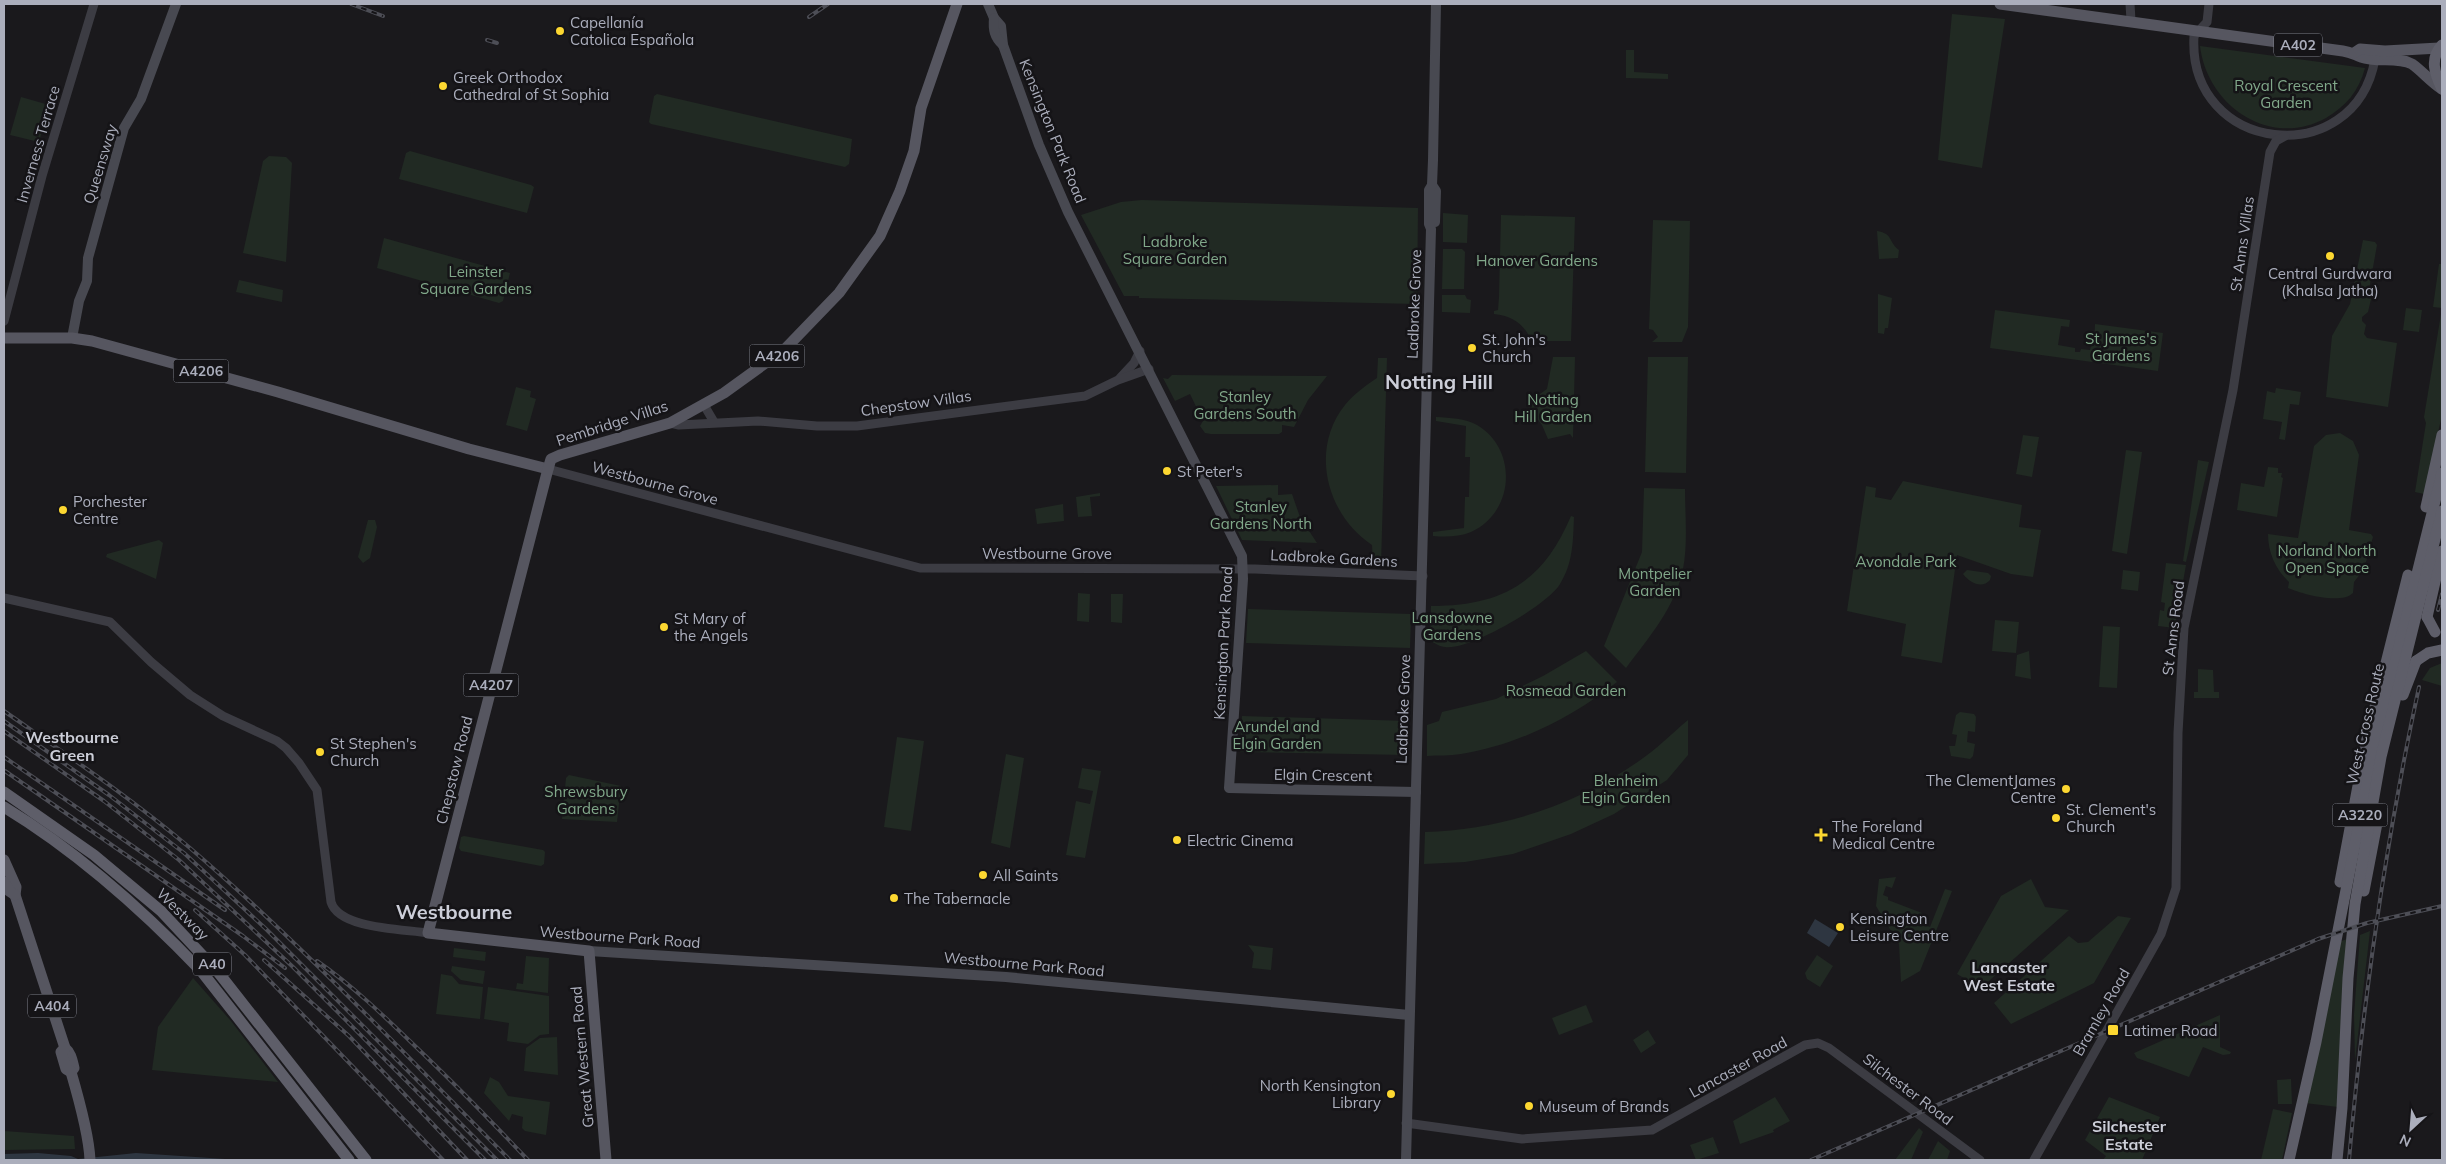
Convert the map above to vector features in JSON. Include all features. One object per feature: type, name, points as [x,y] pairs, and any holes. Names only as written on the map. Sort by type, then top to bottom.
[{"type":"highway","points":[[2441,46],[2434,70],[2442,89]]},
{"type":"highway","name":"A3220","points":[[2325,992],[2344,851],[2380,680],[2392,642],[2442,435]]},
{"type":"highway","name":"West Cross Route","points":[[2290,1160],[2375,743],[2442,473]]},
{"type":"highway","name":"West Cross Route","points":[[2337,1160],[2340,1146],[2348,978],[2355,904],[2382,757],[2442,511]]},
{"type":"highway","points":[[2435,632],[2427,617],[2442,551]]},
{"type":"highway","name":"A3220","points":[[2348,978],[2388,759],[2407,681],[2416,662],[2425,654],[2442,650]]},
{"type":"highway","name":"Westway","points":[[4,791],[94,855],[174,924],[218,972],[366,1160]]},
{"type":"highway","name":"Westway","points":[[4,807],[84,863],[120,892],[177,945],[202,972],[349,1160]]},
{"type":"main road","name":"Queensway","points":[[72,338],[79,302],[84,294],[89,272],[88,258],[124,128],[143,94],[176,4]]},
{"type":"main road","name":"Pembridge Villas","points":[[548,469],[551,459],[565,453],[670,423],[704,405],[753,375],[785,349],[840,293],[886,226],[898,196],[916,138],[921,108],[957,4]]},
{"type":"main road","name":"Kensington Park Road","points":[[988,4],[994,18],[1001,26],[1003,45],[1051,174],[1149,369],[1197,470],[1242,556],[1243,569],[1229,788]]},
{"type":"main road","name":"Ladbroke Grove","points":[[1406,1160],[1431,229],[1435,224],[1436,197],[1436,190],[1432,185],[1436,4]]},
{"type":"main road","name":"A402","points":[[2000,4],[2131,20],[2354,53],[2361,58],[2404,61],[2411,64],[2442,89]]},
{"type":"main road","name":"A402","points":[[2354,53],[2360,49],[2385,51],[2441,46]]},
{"type":"main road","name":"A4206","points":[[4,338],[72,338]]},
{"type":"main road","name":"Westbourne Grove","points":[[72,338],[171,362],[469,449],[548,469]]},
{"type":"main road","name":"Chepstow Road","points":[[428,933],[548,469]]},
{"type":"main road","name":"Elgin Crescent","points":[[1229,788],[1416,792]]},
{"type":"main road","name":"A404","points":[[4,860],[16,887],[15,895],[65,1048],[72,1060],[74,1068],[71,1072],[90,1156]]},
{"type":"main road","name":"A404","points":[[4,882],[9,891],[15,895]]},
{"type":"main road","name":"Westbourne Park Road","points":[[428,933],[589,951],[1006,977],[1409,1015]]},
{"type":"main road","name":"Great Western Road","points":[[589,951],[606,1160]]},
{"type":"street","name":"Inverness Terrace","points":[[4,321],[42,176],[94,4]]},
{"type":"street","points":[[2130,4],[2131,20]]},
{"type":"street","points":[[2209,4],[2209,17],[2203,28],[2198,30],[2194,36],[2194,61],[2207,91],[2221,110],[2237,123],[2262,133],[2285,136],[2314,131],[2341,117],[2362,92],[2370,79],[2375,59]]},
{"type":"street","points":[[2262,133],[2270,152]]},
{"type":"street","points":[[2270,152],[2274,143],[2285,136]]},
{"type":"street","name":"St Anns Villas","points":[[2233,390],[2270,152]]},
{"type":"street","name":"Chepstow Villas","points":[[1118,380],[1134,363],[1140,351]]},
{"type":"street","name":"Chepstow Villas","points":[[670,423],[679,425],[769,421],[817,426],[857,426],[1085,396],[1118,380],[1149,369]]},
{"type":"street","name":"St Anns Road","points":[[2176,873],[2178,715],[2184,628],[2233,390]]},
{"type":"street","points":[[704,405],[714,422]]},
{"type":"street","name":"Westbourne Grove","points":[[548,469],[920,568],[1243,569]]},
{"type":"street","name":"Ladbroke Gardens","points":[[1243,569],[1423,576]]},
{"type":"street","name":"Westbourne Park Road","points":[[4,598],[110,622],[151,662],[206,707],[238,724],[277,740],[299,763],[317,790],[330,902],[336,914],[351,922],[428,933]]},
{"type":"street","name":"Bramley Road","points":[[2034,1160],[2164,928],[2176,888],[2176,873]]},
{"type":"street","name":"Lancaster Road","points":[[1406,1122],[1522,1139],[1652,1130],[1805,1045],[1818,1043]]},
{"type":"street","name":"Silchester Road","points":[[1818,1043],[1829,1048],[1980,1160]]},
{"type":"green space","points":[[1952,14],[2005,19],[1982,168],[1938,160]]},
{"type":"green space","name":"Royal Crescent Garden","points":[[2200,46],[2365,68],[2359,84],[2351,97],[2333,113],[2326,118],[2305,126],[2284,128],[2263,125],[2245,116],[2228,103],[2215,87],[2205,68]]},
{"type":"green space","points":[[1626,50],[1634,50],[1634,72],[1668,74],[1668,79],[1626,78]]},
{"type":"green space","points":[[657,94],[852,139],[849,164],[845,167],[651,124],[649,122],[654,96]]},
{"type":"green space","points":[[21,97],[49,105],[39,142],[10,135]]},
{"type":"green space","points":[[410,151],[531,185],[534,187],[527,213],[399,179],[406,153]]},
{"type":"green space","points":[[269,156],[286,157],[292,163],[286,262],[243,253],[263,161]]},
{"type":"green space","name":"Ladbroke Square Garden","points":[[1142,200],[1418,208],[1417,304],[1139,298],[1139,296],[1124,296],[1081,215],[1121,202]]},
{"type":"green space","points":[[1443,213],[1468,215],[1467,243],[1443,242]]},
{"type":"green space","name":"Hanover Gardens","points":[[1501,215],[1575,217],[1571,341],[1531,341],[1525,330],[1517,322],[1494,314],[1494,311],[1498,310],[1499,297]]},
{"type":"green space","points":[[1653,220],[1690,221],[1688,327],[1682,342],[1652,342],[1658,337],[1653,330],[1649,329]]},
{"type":"green space","points":[[1877,231],[1889,236],[1899,250],[1898,258],[1879,259]]},
{"type":"green space","name":"Leinster Square Gardens","points":[[384,238],[510,273],[503,301],[499,303],[377,268]]},
{"type":"green space","points":[[2363,240],[2375,242],[2377,245],[2369,290],[2372,295],[2368,312],[2362,317],[2362,321],[2366,325],[2364,334],[2367,338],[2397,343],[2388,407],[2326,397],[2332,336],[2350,304]]},
{"type":"green space","points":[[1443,249],[1462,249],[1465,252],[1464,289],[1442,289]]},
{"type":"green space","points":[[2439,264],[2442,264],[2442,308],[2433,307]]},
{"type":"green space","points":[[239,280],[283,290],[282,302],[236,292]]},
{"type":"green space","points":[[1878,294],[1892,298],[1888,328],[1885,328],[1884,334],[1878,333]]},
{"type":"green space","points":[[1442,295],[1465,295],[1467,299],[1471,300],[1470,313],[1442,312]]},
{"type":"green space","points":[[2406,308],[2422,310],[2419,332],[2403,330]]},
{"type":"green space","points":[[2442,308],[2442,415],[2424,494],[2415,492],[2426,423],[2424,417]]},
{"type":"green space","name":"St James's Gardens","points":[[1995,310],[2070,320],[2069,327],[2061,326],[2058,345],[2075,348],[2075,352],[2080,352],[2081,349],[2090,350],[2091,346],[2094,346],[2095,324],[2163,333],[2158,371],[1990,348]]},
{"type":"green space","name":"Notting Hill Garden","points":[[1553,357],[1575,357],[1573,438],[1570,434],[1548,439],[1542,425],[1526,404],[1547,389]]},
{"type":"green space","points":[[1648,357],[1688,357],[1686,473],[1645,472]]},
{"type":"green space","points":[[1378,358],[1387,358],[1381,565],[1373,565],[1372,545],[1356,532],[1344,517],[1334,499],[1328,481],[1326,461],[1328,442],[1334,423],[1348,401],[1377,378]]},
{"type":"green space","name":"Stanley Gardens South","points":[[1172,375],[1327,376],[1308,400],[1294,427],[1282,425],[1282,432],[1279,434],[1211,434],[1205,433],[1200,426],[1203,421],[1190,394],[1175,401],[1163,378],[1168,379]]},
{"type":"green space","points":[[516,387],[531,391],[530,397],[536,399],[527,431],[506,425]]},
{"type":"green space","points":[[2276,388],[2301,392],[2299,405],[2290,404],[2285,440],[2279,439],[2282,422],[2263,419],[2267,391],[2275,393]]},
{"type":"green space","points":[[1436,417],[1452,418],[1477,425],[1490,436],[1500,449],[1505,464],[1506,480],[1503,496],[1496,510],[1486,523],[1462,535],[1433,536],[1433,532],[1464,528],[1465,497],[1469,497],[1470,457],[1465,457],[1466,426],[1436,421]]},
{"type":"green space","name":"Norland North Open Space","points":[[2340,433],[2353,441],[2359,455],[2349,530],[2371,534],[2373,537],[2364,569],[2354,582],[2353,593],[2340,598],[2331,598],[2302,593],[2288,588],[2289,582],[2280,572],[2271,554],[2268,534],[2298,538],[2314,446],[2326,435]]},
{"type":"green space","points":[[2023,435],[2039,437],[2032,477],[2016,474]]},
{"type":"green space","points":[[2126,450],[2142,452],[2127,554],[2112,551]]},
{"type":"green space","points":[[2198,460],[2209,462],[2186,562],[2183,561]]},
{"type":"green space","points":[[2268,467],[2278,468],[2278,473],[2282,473],[2281,477],[2283,478],[2277,517],[2237,510],[2241,483],[2264,487]]},
{"type":"green space","name":"Avondale Park","points":[[1903,481],[2022,505],[2019,527],[2041,530],[2033,577],[2011,574],[1957,555],[1942,663],[1901,656],[1906,624],[1847,611],[1866,486],[1876,488],[1875,497],[1891,500]]},
{"type":"green space","name":"Stanley Gardens North","points":[[1278,485],[1278,495],[1292,494],[1300,517],[1317,543],[1242,540],[1216,486]]},
{"type":"green space","name":"Montpelier Garden","points":[[1644,488],[1685,489],[1685,559],[1679,583],[1668,609],[1626,668],[1604,646],[1642,552]]},
{"type":"green space","points":[[1100,493],[1100,496],[1090,497],[1092,516],[1078,517],[1076,497]]},
{"type":"green space","points":[[1063,504],[1064,521],[1037,524],[1035,509]]},
{"type":"green space","name":"Lansdowne Gardens","points":[[1571,516],[1574,517],[1573,544],[1570,560],[1560,584],[1553,593],[1507,625],[1471,642],[1445,647],[1430,641],[1431,606],[1457,605],[1479,601],[1500,595],[1518,586],[1547,558],[1560,539]]},
{"type":"green space","points":[[368,520],[375,520],[377,527],[370,558],[363,563],[358,557]]},
{"type":"green space","points":[[159,540],[163,543],[156,579],[106,557],[107,554]]},
{"type":"green space","points":[[2166,563],[2186,565],[2179,604],[2174,604],[2173,612],[2177,613],[2175,628],[2158,626],[2160,610],[2164,611],[2165,603],[2161,602]]},
{"type":"green space","points":[[1967,570],[1988,573],[1991,576],[1990,580],[1987,583],[1976,584],[1963,574]]},
{"type":"green space","points":[[2123,570],[2140,572],[2138,591],[2121,589]]},
{"type":"green space","points":[[1078,593],[1090,594],[1089,622],[1077,621]]},
{"type":"green space","points":[[1111,594],[1123,594],[1122,623],[1111,622]]},
{"type":"green space","points":[[1248,609],[1411,614],[1410,648],[1246,643]]},
{"type":"green space","points":[[1995,620],[2019,622],[2016,653],[1992,651]]},
{"type":"green space","points":[[2103,626],[2120,627],[2117,688],[2099,687]]},
{"type":"green space","name":"Rosmead Garden","points":[[1586,651],[1617,682],[1582,707],[1544,728],[1503,744],[1461,754],[1427,756],[1427,725],[1439,721],[1442,712],[1496,699],[1543,676]]},
{"type":"green space","points":[[2029,651],[2031,679],[2015,676],[2017,655]]},
{"type":"green space","points":[[2442,663],[2442,686],[2422,680],[2430,668]]},
{"type":"green space","points":[[2198,669],[2213,670],[2214,692],[2219,692],[2219,698],[2194,698],[2194,692],[2198,692]]},
{"type":"green space","points":[[1960,712],[1974,714],[1976,717],[1975,732],[1968,731],[1967,742],[1975,744],[1973,756],[1970,759],[1951,756],[1949,746],[1955,746],[1957,735],[1952,734],[1956,715]]},
{"type":"green space","name":"Arundel and Elgin Garden","points":[[1242,716],[1408,721],[1407,755],[1240,752]]},
{"type":"green space","name":"Blenheim Elgin Garden","points":[[1688,720],[1688,755],[1667,780],[1614,814],[1571,834],[1513,854],[1465,862],[1424,864],[1425,832],[1482,826],[1537,812],[1564,802],[1615,777],[1639,761]]},
{"type":"green space","points":[[897,737],[924,741],[911,831],[884,827]]},
{"type":"green space","points":[[1006,754],[1024,758],[1010,848],[991,843]]},
{"type":"green space","points":[[1082,768],[1101,771],[1085,858],[1066,855],[1076,801],[1090,804],[1093,791],[1078,788]]},
{"type":"green space","name":"Shrewsbury Gardens","points":[[569,775],[621,786],[617,822],[562,819],[566,778]]},
{"type":"green space","points":[[461,837],[543,850],[545,852],[544,864],[541,866],[461,851],[459,848]]},
{"type":"green space","points":[[1896,877],[1892,888],[1886,886],[1883,895],[1888,897],[1888,900],[1922,913],[1921,915],[1925,916],[1922,924],[1930,927],[1945,889],[1952,891],[1920,971],[1901,982],[1899,944],[1876,906],[1879,879]]},
{"type":"green space","points":[[2031,879],[2045,907],[2069,910],[1981,988],[1957,974],[2001,896]]},
{"type":"green space","points":[[2118,916],[2131,918],[2094,983],[2011,1024],[1994,1003],[2069,936],[2078,943],[2088,942]]},
{"type":"green space","points":[[2370,931],[2355,1061],[2354,1015],[2360,935]]},
{"type":"green space","points":[[2347,939],[2338,1107],[2305,1103],[2339,942]]},
{"type":"green space","points":[[1248,945],[1273,948],[1271,970],[1252,968],[1254,953]]},
{"type":"green space","points":[[454,948],[486,952],[485,961],[453,957]]},
{"type":"green space","points":[[1817,955],[1833,966],[1820,987],[1807,979],[1805,973]]},
{"type":"green space","points":[[526,956],[549,958],[548,993],[516,989],[517,983],[523,984]]},
{"type":"green space","points":[[452,966],[485,971],[483,984],[461,980],[451,971]]},
{"type":"green space","points":[[441,974],[452,976],[459,984],[483,987],[480,1019],[436,1014]]},
{"type":"green space","points":[[193,978],[231,1021],[278,1082],[152,1070],[158,1027]]},
{"type":"green space","points":[[488,987],[549,996],[549,1034],[540,1035],[528,1044],[507,1041],[509,1023],[484,1019]]},
{"type":"green space","points":[[1586,1005],[1593,1022],[1559,1035],[1552,1018]]},
{"type":"green space","points":[[2220,1015],[2220,1047],[2231,1052],[2230,1054],[2223,1055],[2203,1047],[2189,1077],[2137,1058],[2134,1053]]},
{"type":"green space","points":[[1648,1030],[1656,1043],[1641,1053],[1633,1040]]},
{"type":"green space","points":[[557,1037],[558,1075],[524,1071],[526,1048],[540,1038]]},
{"type":"green space","points":[[490,1077],[499,1082],[508,1096],[550,1102],[546,1135],[525,1131],[522,1128],[523,1117],[512,1114],[509,1121],[484,1093]]},
{"type":"green space","points":[[2291,1079],[2292,1104],[2278,1104],[2277,1080]]},
{"type":"green space","points":[[1775,1097],[1790,1121],[1773,1130],[1774,1132],[1740,1144],[1733,1121]]},
{"type":"green space","points":[[2109,1097],[2160,1117],[2142,1160],[2103,1160],[2106,1156],[2085,1140]]},
{"type":"green space","points":[[2273,1109],[2292,1113],[2282,1160],[2261,1160]]},
{"type":"green space","points":[[1919,1128],[1923,1132],[1911,1160],[1895,1160]]},
{"type":"green space","points":[[4,1131],[74,1136],[75,1149],[4,1150]]},
{"type":"green space","points":[[1713,1137],[1719,1153],[1696,1160],[1690,1145]]},
{"type":"green space","points":[[1938,1141],[1950,1151],[1947,1160],[1928,1160]]},
{"type":"shaded area","points":[[1815,919],[1838,933],[1829,947],[1807,933]]},
{"type":"shaded area","points":[[38,1153],[71,1156],[78,1159],[136,1153],[240,1160],[4,1160],[4,1154]]},
{"type":"railway","points":[[351,4],[383,16]]},
{"type":"railway","points":[[809,17],[828,4]]},
{"type":"railway","points":[[487,40],[497,43]]},
{"type":"railway","points":[[2438,610],[2442,594]]},
{"type":"railway","points":[[2349,1160],[2368,982],[2396,805],[2419,687]]},
{"type":"railway","points":[[4,711],[145,812],[232,885],[313,962],[510,1160]]},
{"type":"railway","points":[[4,721],[109,795],[184,853],[266,929],[497,1160]]},
{"type":"railway","points":[[4,731],[104,801],[179,860],[293,967],[485,1160]]},
{"type":"railway","points":[[4,757],[225,910]]},
{"type":"railway","points":[[5,771],[243,936],[285,968]]},
{"type":"railway","points":[[1811,1160],[2318,939],[2367,923],[2442,906]]},
{"type":"railway","points":[[195,910],[245,955],[443,1160]]},
{"type":"railway","points":[[264,960],[349,1036],[467,1160]]},
{"type":"railway","points":[[317,961],[356,991],[392,1024],[528,1160]]},
{"type":"place","name":"Capellanía Catolica Española","points":[[560,31]]},
{"type":"place","name":"Greek Orthodox Cathedral of St Sophia","points":[[443,86]]},
{"type":"place","name":"Central Gurdwara (Khalsa Jatha)","points":[[2330,256]]},
{"type":"place","name":"St. John's Church","points":[[1472,348]]},
{"type":"place","name":"St Peter's","points":[[1167,471]]},
{"type":"place","name":"Porchester Centre","points":[[63,510]]},
{"type":"place","name":"St Mary of the Angels","points":[[664,627]]},
{"type":"place","name":"St Stephen's Church","points":[[320,752]]},
{"type":"place","name":"The ClementJames Centre","points":[[2066,789]]},
{"type":"place","name":"St. Clement's Church","points":[[2056,818]]},
{"type":"place","name":"The Foreland Medical Centre","points":[[1821,835]]},
{"type":"place","name":"Electric Cinema","points":[[1177,840]]},
{"type":"place","name":"All Saints","points":[[983,875]]},
{"type":"place","name":"The Tabernacle","points":[[894,898]]},
{"type":"place","name":"Kensington Leisure Centre","points":[[1840,927]]},
{"type":"place","name":"Latimer Road","points":[[2113,1030]]},
{"type":"place","name":"North Kensington Library","points":[[1391,1094]]},
{"type":"place","name":"Museum of Brands","points":[[1529,1106]]},
{"type":"district","name":"Notting Hill","points":[[1439,381]]},
{"type":"district","name":"Westbourne Green","points":[[72,746]]},
{"type":"district","name":"Westbourne","points":[[454,911]]},
{"type":"district","name":"Lancaster West Estate","points":[[2009,976]]},
{"type":"district","name":"Silchester Estate","points":[[2129,1135]]}]
